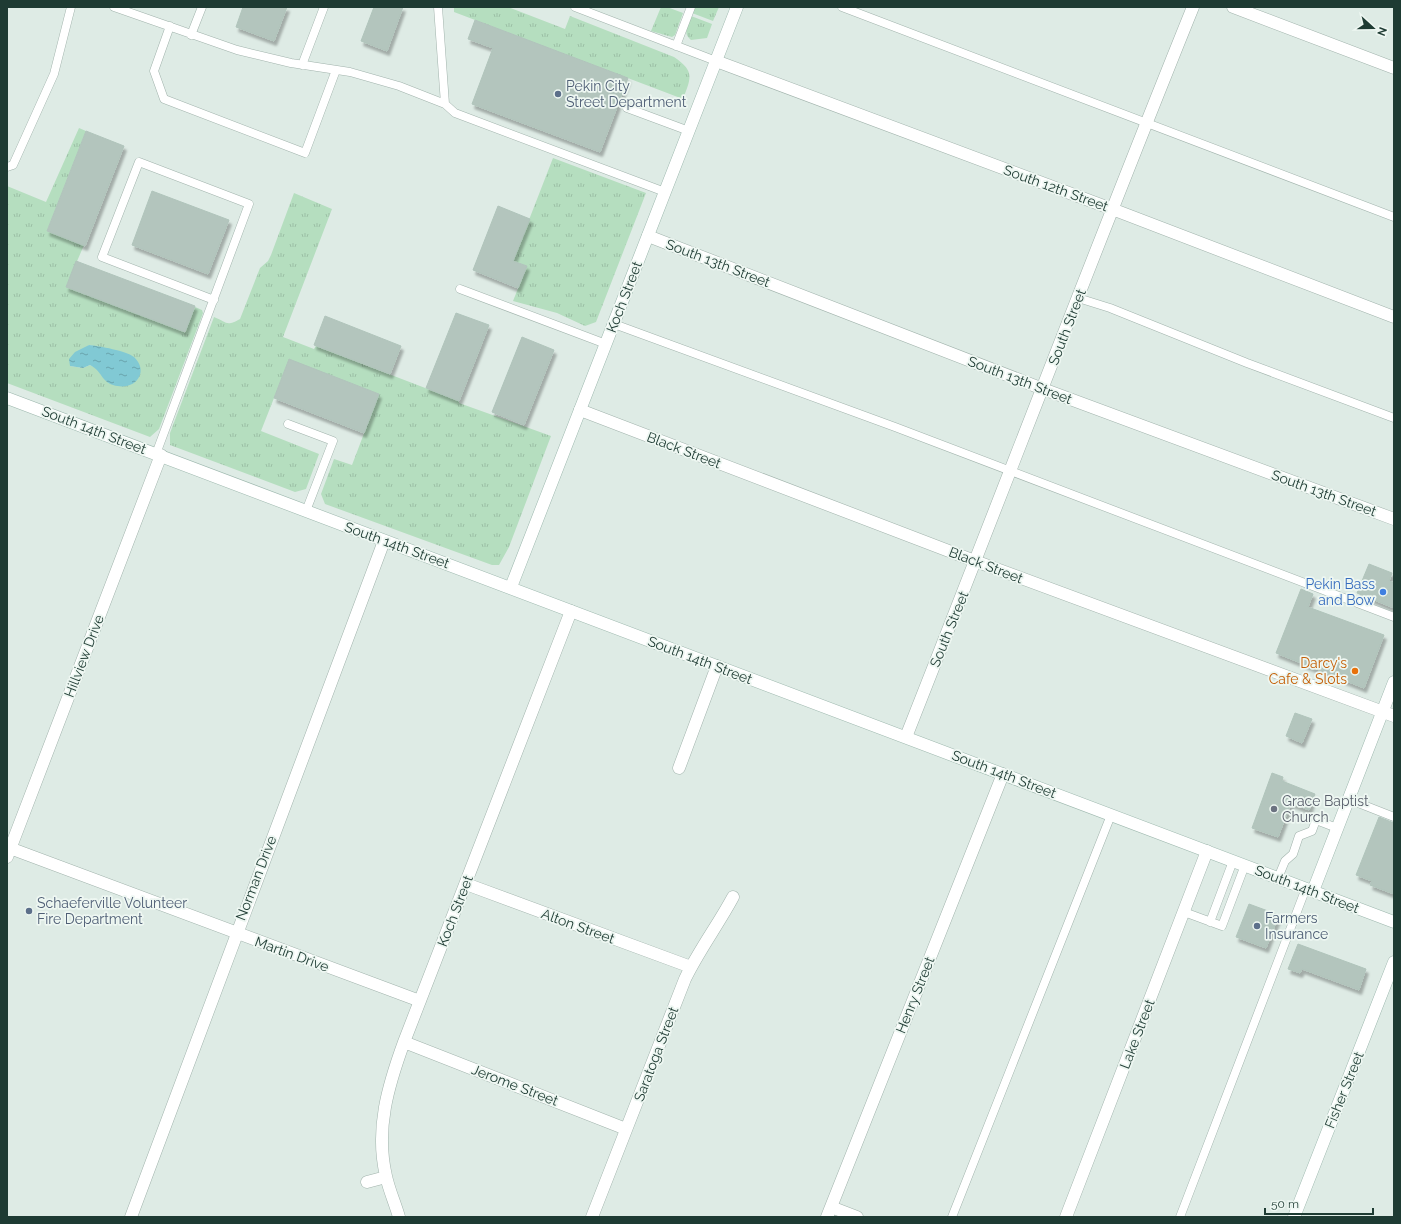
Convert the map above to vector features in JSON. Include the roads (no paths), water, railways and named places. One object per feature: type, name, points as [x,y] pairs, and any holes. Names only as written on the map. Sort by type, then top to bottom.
[{"type":"street","name":"Koch Street","points":[[511,587],[737,7]]},
{"type":"street","name":"South Street","points":[[906,737],[1011,472],[1146,122],[1193,7]]},
{"type":"street","points":[[1233,7],[1394,68]]},
{"type":"street","name":"South 12th Street","points":[[716,61],[1112,209],[1394,317]]},
{"type":"street","name":"South 13th Street","points":[[648,236],[1043,389],[1394,519]]},
{"type":"street","name":"South 14th Street","points":[[7,398],[159,454],[384,541],[511,587],[1394,922]]},
{"type":"street","name":"Black Street","points":[[580,410],[975,561],[1394,716]]},
{"type":"street","name":"Hillview Drive","points":[[8,851],[159,454]]},
{"type":"street","name":"Norman Drive","points":[[131,1217],[236,933],[384,541]]},
{"type":"street","name":"Koch Street","points":[[399,1217],[386,1177],[382,1151],[381,1125],[385,1102],[404,1042],[571,611]]},
{"type":"street","points":[[679,768],[718,666]]},
{"type":"street","points":[[1310,889],[1338,828],[1394,682]]},
{"type":"street","name":"Henry Street","points":[[829,1212],[1003,774]]},
{"type":"street","name":"Martin Drive","points":[[8,851],[420,1001]]},
{"type":"street","name":"Lake Street","points":[[1066,1217],[1207,851]]},
{"type":"street","name":"Alton Street","points":[[466,884],[691,967]]},
{"type":"street","name":"Saratoga Street","points":[[592,1217],[691,967],[718,925],[733,897]]},
{"type":"street","name":"Fisher Street","points":[[1294,1217],[1394,962]]},
{"type":"street","name":"Jerome Street","points":[[404,1042],[626,1128]]},
{"type":"street","points":[[367,1182],[386,1177]]},
{"type":"street","points":[[829,1212],[857,1217]]},
{"type":"lane","points":[[7,167],[13,165],[54,74],[71,7]]},
{"type":"lane","points":[[114,7],[237,50],[302,65],[350,72],[399,86],[445,104],[454,113],[665,192]]},
{"type":"lane","points":[[191,35],[202,7]]},
{"type":"lane","points":[[302,65],[324,7]]},
{"type":"lane","points":[[438,7],[445,104]]},
{"type":"lane","points":[[575,7],[716,61]]},
{"type":"lane","points":[[676,46],[691,7]]},
{"type":"lane","points":[[842,7],[1394,216]]},
{"type":"lane","points":[[170,26],[154,71],[164,99],[305,153],[336,70]]},
{"type":"lane","points":[[627,108],[689,131]]},
{"type":"lane","points":[[159,454],[249,204],[139,162],[102,257],[214,300]]},
{"type":"lane","points":[[460,288],[606,344]]},
{"type":"lane","points":[[1078,298],[1110,308],[1247,363],[1394,418]]},
{"type":"lane","points":[[614,324],[1394,617]]},
{"type":"lane","points":[[288,424],[333,441],[306,511]]},
{"type":"lane","points":[[1348,799],[1394,817]]},
{"type":"lane","points":[[952,1217],[1111,815]]},
{"type":"lane","points":[[1278,878],[1285,861],[1293,854],[1299,836],[1312,831],[1316,820],[1338,828]]},
{"type":"lane","points":[[1210,922],[1233,861]]},
{"type":"lane","points":[[1184,912],[1222,926],[1245,865]]},
{"type":"lane","points":[[1180,1217],[1310,889]]},
{"type":"water","points":[[89,345],[119,351],[134,357],[139,363],[141,369],[138,379],[128,386],[113,385],[106,381],[94,367],[90,365],[83,368],[70,366],[69,359],[75,352]]},
{"type":"place","name":"Pekin City Street Department","points":[[558,94]]},
{"type":"place","name":"Pekin Bass and Bow","points":[[1383,592]]},
{"type":"place","name":"Darcy's Cafe & Slots","points":[[1355,671]]},
{"type":"place","name":"Grace Baptist Church","points":[[1274,809]]},
{"type":"place","name":"Schaeferville Volunteer Fire Department","points":[[29,911]]},
{"type":"place","name":"Farmers Insurance","points":[[1257,926]]}]
